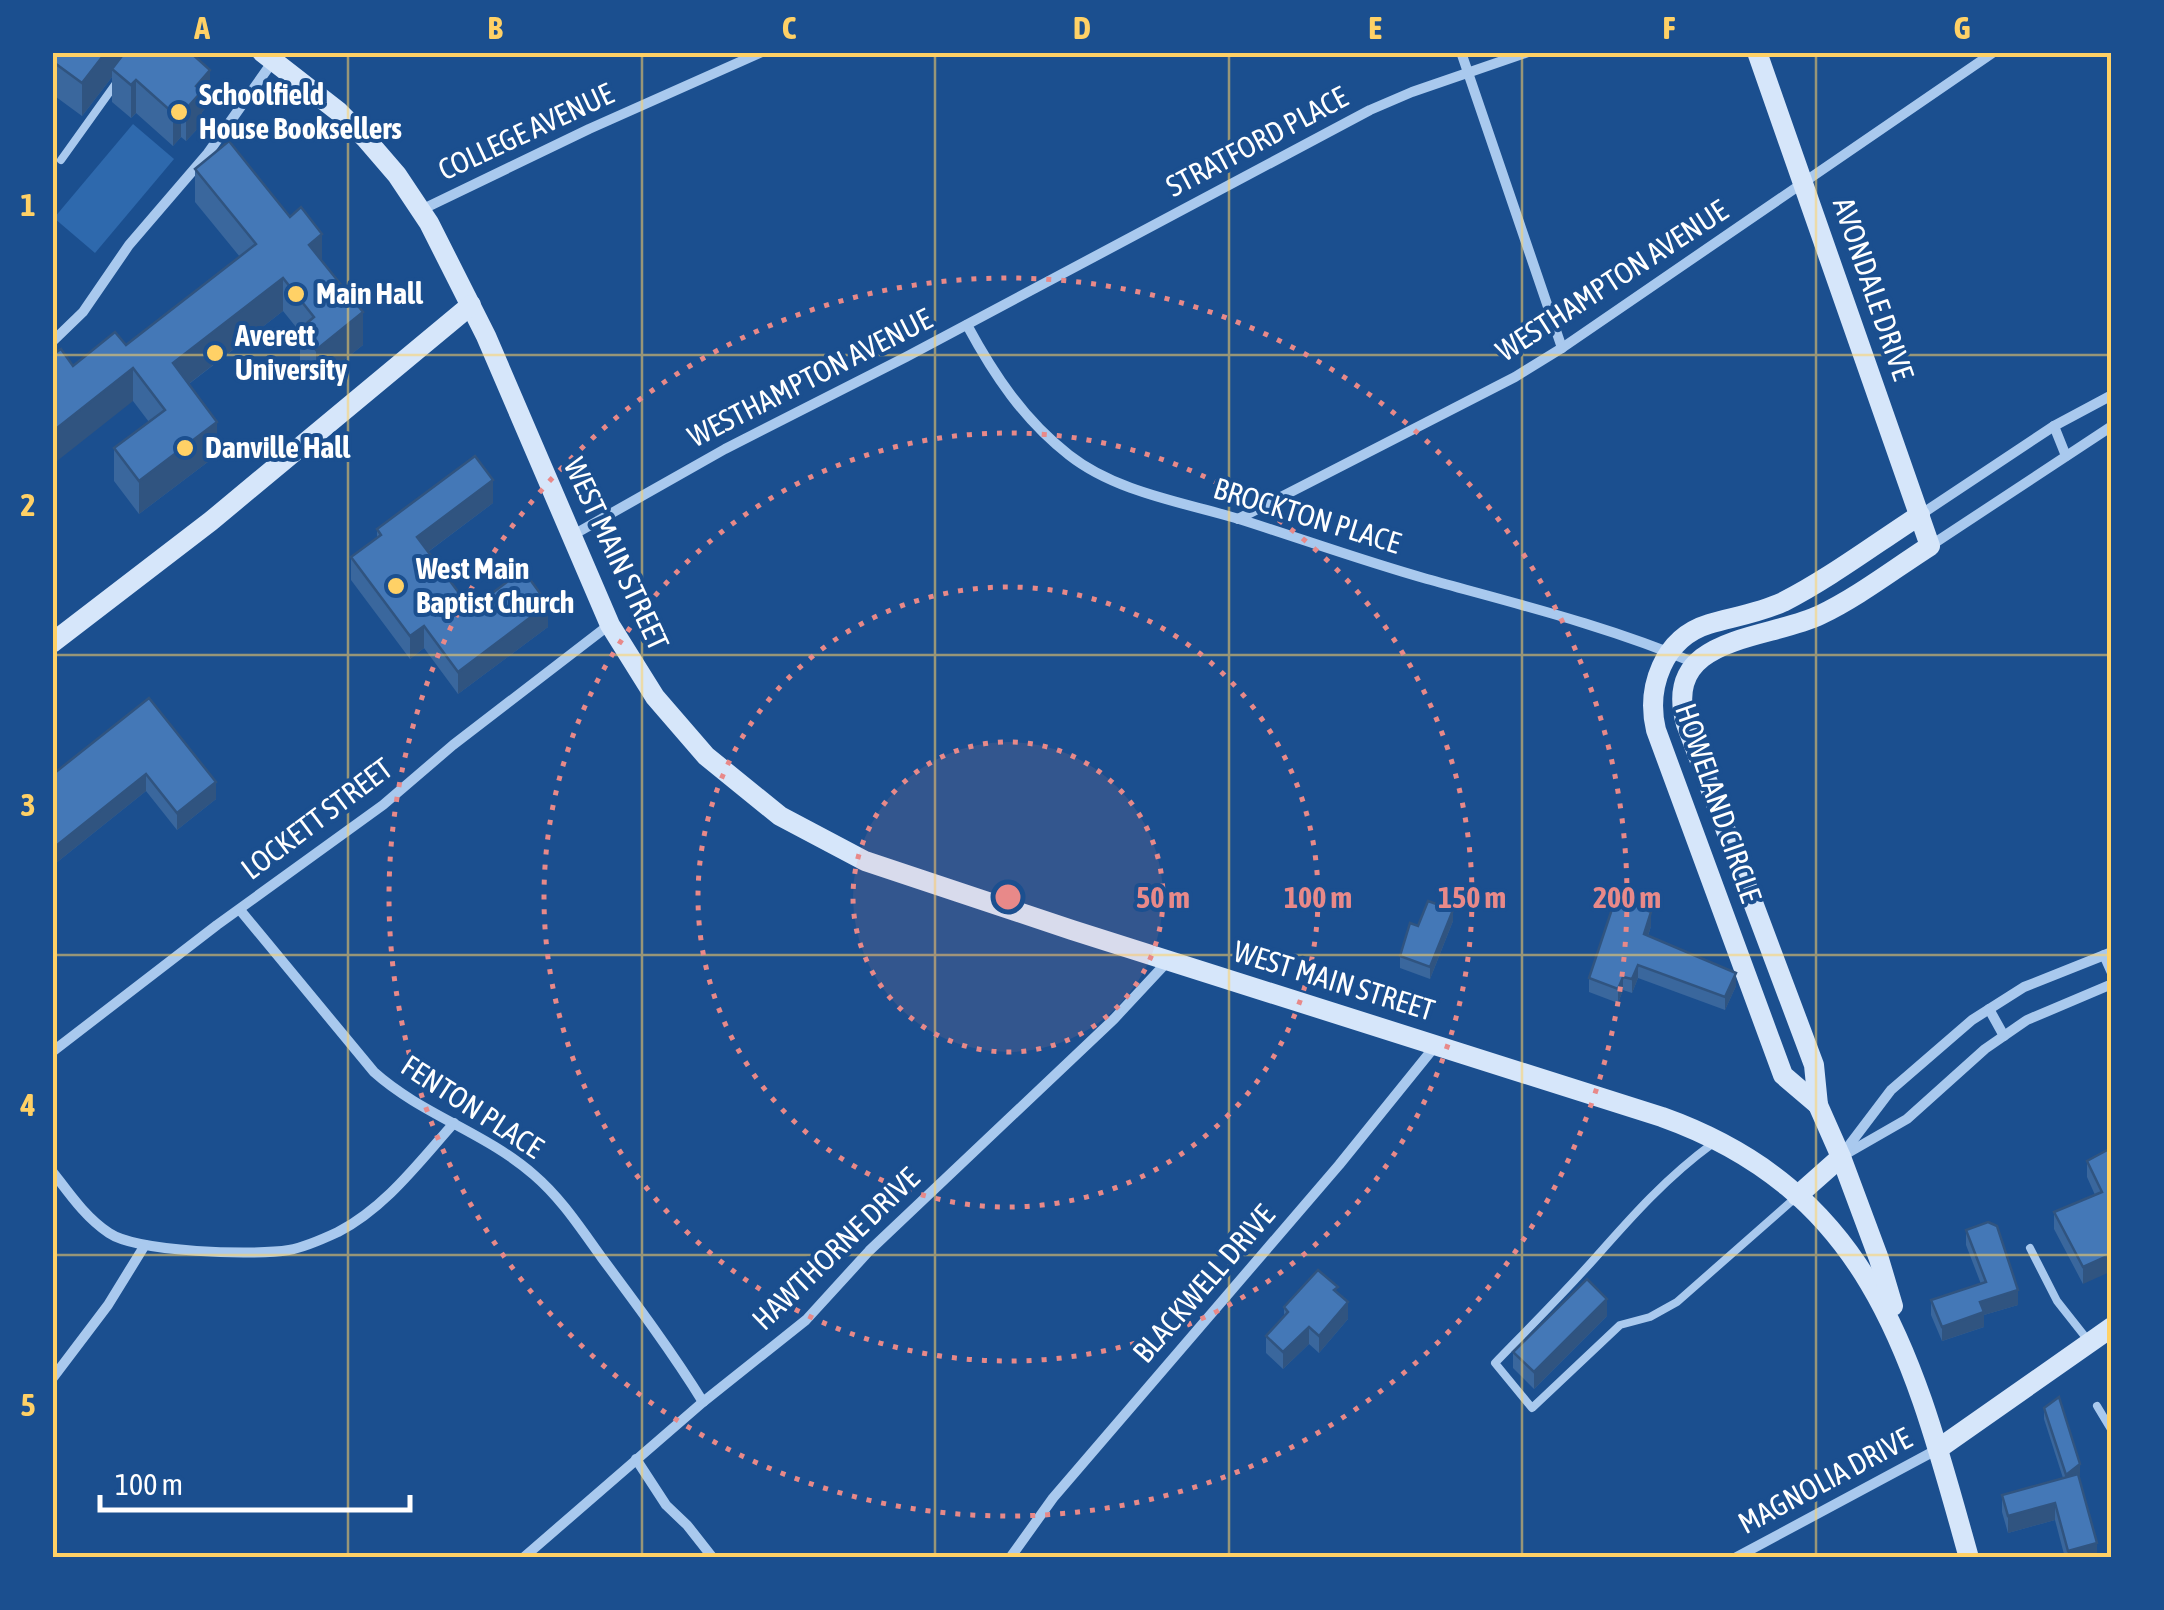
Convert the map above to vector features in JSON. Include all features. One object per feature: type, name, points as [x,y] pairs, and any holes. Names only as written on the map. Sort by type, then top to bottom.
[{"type":"street","name":"COLLEGE AVENUE","points":[[421,210],[762,52]]},
{"type":"street","points":[[1461,52],[1562,348]]},
{"type":"street","name":"STRATFORD PLACE","points":[[1126,241],[1370,110],[1528,52]]},
{"type":"street","name":"AVONDALE DRIVE","points":[[1758,52],[1930,546]]},
{"type":"street","name":"WESTHAMPTON AVENUE","points":[[1238,519],[1514,377],[1562,348],[1994,52]]},
{"type":"street","name":"WEST MAIN STREET","points":[[268,57],[339,112],[366,139],[421,210],[471,305],[610,625],[636,670],[679,728],[741,788],[780,816],[865,861],[1662,1117],[1718,1139],[1748,1157],[1797,1196],[1838,1237],[1884,1304],[1909,1360],[1970,1558]]},
{"type":"street","points":[[52,342],[83,312],[130,245],[208,153],[268,57]]},
{"type":"street","name":"WESTHAMPTON AVENUE","points":[[572,535],[725,449],[1126,241]]},
{"type":"street","points":[[52,643],[211,521],[471,305]]},
{"type":"street","name":"BROCKTON PLACE","points":[[967,325],[1016,404],[1071,457],[1133,488],[1346,556],[1592,625],[1695,663]]},
{"type":"street","points":[[1670,652],[1705,625],[1782,602],[2054,426],[2112,395]]},
{"type":"street","points":[[2054,426],[2066,456]]},
{"type":"street","name":"HOWELAND CIRCLE","points":[[1909,1360],[1879,1259],[1818,1106],[1814,1065],[1680,704],[1686,676],[1695,663],[1732,642],[1824,613],[2112,426]]},
{"type":"street","name":"LOCKETT STREET","points":[[52,1052],[383,805],[483,721],[610,625]]},
{"type":"street","name":"HOWELAND CIRCLE","points":[[1670,652],[1652,690],[1656,730],[1782,1074],[1818,1106]]},
{"type":"street","points":[[1720,906],[1750,894]]},
{"type":"street","name":"FENTON PLACE","points":[[240,910],[374,1072],[423,1109],[491,1143],[535,1175],[563,1205],[672,1352],[703,1402]]},
{"type":"street","points":[[1797,1196],[1840,1157],[1891,1090],[1989,1008],[2024,987],[2108,953],[2112,973]]},
{"type":"street","name":"HAWTHORNE DRIVE","points":[[523,1558],[703,1402],[806,1320],[869,1251],[1114,1018],[1169,960]]},
{"type":"street","points":[[1840,1157],[1907,1120],[1984,1049],[2028,1020],[2112,984]]},
{"type":"street","points":[[1989,1008],[2004,1036]]},
{"type":"street","name":"BLACKWELL DRIVE","points":[[1010,1558],[1053,1498],[1339,1165],[1437,1044]]},
{"type":"street","points":[[52,1171],[90,1218],[112,1236],[190,1251],[258,1253],[309,1245],[369,1212],[395,1190],[454,1123]]},
{"type":"street","points":[[52,1380],[108,1305],[145,1245]]},
{"type":"street","points":[[1938,1448],[2112,1327]]},
{"type":"street","name":"MAGNOLIA DRIVE","points":[[1735,1558],[1938,1448]]},
{"type":"street","points":[[636,1459],[666,1506],[688,1525],[713,1558]]},
{"type":"lane","points":[[61,160],[122,75]]},
{"type":"lane","points":[[1718,1139],[1614,1232],[1495,1363],[1532,1408],[1620,1325],[1650,1317],[1677,1302],[1797,1196]]},
{"type":"lane","points":[[2030,1248],[2057,1301],[2090,1343]]},
{"type":"lane","points":[[2097,1406],[2112,1432]]},
{"type":"shaded area","points":[[133,124],[174,159],[95,253],[54,218]]},
{"type":"building","points":[[52,52],[106,52],[82,83],[52,61]]},
{"type":"building","points":[[125,52],[190,52],[210,70],[196,86],[202,91],[186,109],[181,104],[173,113],[136,80],[131,85],[112,69]]},
{"type":"building","points":[[229,141],[290,217],[301,207],[322,234],[309,245],[363,312],[316,350],[300,329],[314,317],[283,278],[173,363],[217,422],[139,481],[114,448],[165,410],[133,368],[52,432],[52,355],[61,349],[73,366],[115,332],[126,345],[256,244],[195,169]]},
{"type":"building","name":"West Main Baptist Church","points":[[475,456],[493,480],[417,537],[471,609],[523,570],[548,604],[458,672],[424,626],[410,636],[351,557],[381,535],[377,529]]},
{"type":"building","points":[[149,698],[216,782],[177,813],[146,774],[56,846],[52,841],[52,775]]},
{"type":"building","points":[[1616,897],[1651,912],[1644,934],[1736,973],[1725,997],[1638,965],[1632,979],[1623,977],[1618,989],[1589,978]]},
{"type":"building","points":[[1428,901],[1453,910],[1430,967],[1400,956],[1410,923],[1418,926]]},
{"type":"building","points":[[2111,1148],[2112,1254],[2083,1267],[2054,1212],[2102,1192],[2087,1161]]},
{"type":"building","points":[[1988,1222],[1997,1226],[2018,1290],[1980,1302],[1984,1312],[1942,1327],[1931,1300],[1986,1282],[1966,1230]]},
{"type":"building","points":[[1318,1270],[1348,1302],[1319,1336],[1309,1327],[1283,1352],[1266,1336],[1288,1312],[1284,1307]]},
{"type":"building","points":[[1587,1279],[1607,1299],[1534,1372],[1513,1352]]},
{"type":"building","points":[[2059,1397],[2080,1464],[2066,1475],[2044,1408]]},
{"type":"building","points":[[2078,1474],[2097,1543],[2068,1551],[2055,1503],[2008,1516],[2002,1495]]},
{"type":"place","name":"Schoolfield House Booksellers","points":[[179,112]]},
{"type":"place","name":"Main Hall","points":[[296,294]]},
{"type":"place","name":"Averett University","points":[[215,353]]},
{"type":"place","name":"Danville Hall","points":[[185,448]]},
{"type":"place","name":"West Main Baptist Church","points":[[396,586]]}]
